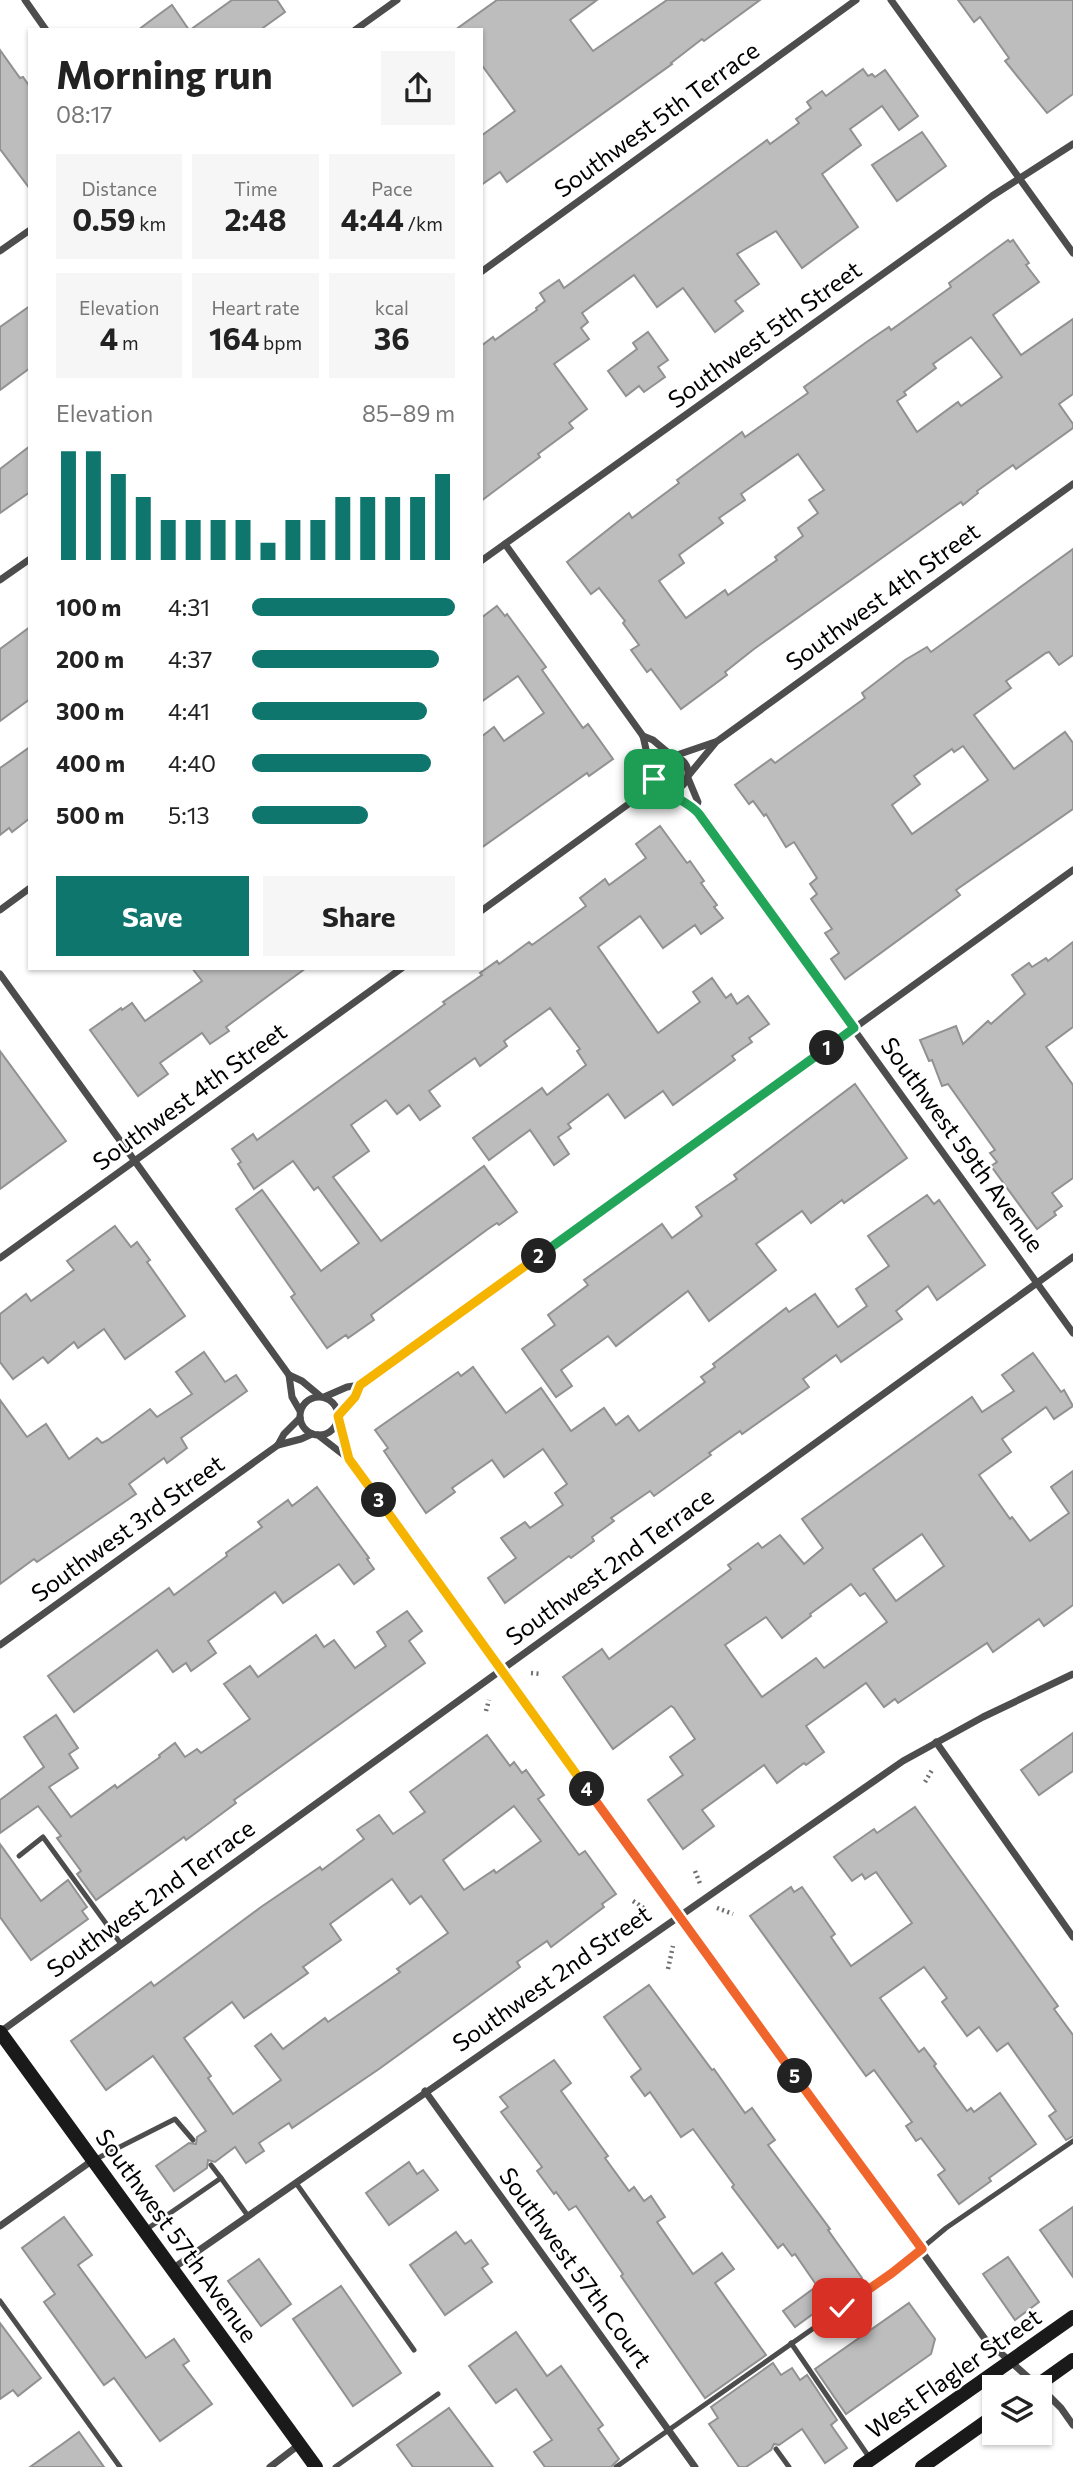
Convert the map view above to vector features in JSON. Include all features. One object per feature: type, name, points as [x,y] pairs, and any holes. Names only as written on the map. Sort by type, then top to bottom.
[{"type":"main road","name":"Southwest 57th Avenue","points":[[0,2032],[316,2467]]},
{"type":"main road","name":"West Flagler Street","points":[[866,2463],[1073,2317]]},
{"type":"main road","points":[[1052,2376],[1073,2360]]},
{"type":"main road","points":[[922,2467],[982,2424]]},
{"type":"street","points":[[24,0],[45,28]]},
{"type":"street","points":[[358,28],[397,0]]},
{"type":"street","name":"Southwest 5th Terrace","points":[[483,271],[856,0]]},
{"type":"street","points":[[891,0],[1073,254]]},
{"type":"street","name":"Southwest 5th Street","points":[[483,560],[981,204],[1073,144]]},
{"type":"street","points":[[0,251],[28,231]]},
{"type":"street","name":"Southwest 4th Street","points":[[483,910],[634,800],[684,786],[716,742],[1073,484]]},
{"type":"street","points":[[505,544],[643,736],[657,784],[668,790]]},
{"type":"street","points":[[0,580],[28,560]]},
{"type":"street","points":[[643,736],[653,740],[686,765],[688,777]]},
{"type":"street","name":"Southwest 4th Street","points":[[634,800],[636,791],[654,772],[658,762],[716,742]]},
{"type":"street","name":"Southwest 59th Avenue","points":[[688,777],[698,802],[695,810]]},
{"type":"street","name":"Southwest 59th Avenue","points":[[668,790],[695,810],[1073,1334]]},
{"type":"street","name":"Southwest 3rd Street","points":[[278,1445],[309,1398],[322,1397],[337,1390],[360,1385],[1073,870]]},
{"type":"street","points":[[0,910],[28,889]]},
{"type":"street","name":"Southwest 4th Street","points":[[0,1258],[399,970]]},
{"type":"street","points":[[0,974],[289,1375],[292,1397],[303,1428],[349,1459],[985,2339],[1025,2375]]},
{"type":"street","name":"Southwest 2nd Terrace","points":[[0,2032],[1073,1257]]},
{"type":"street","points":[[289,1375],[302,1381],[336,1406],[348,1446],[349,1459]]},
{"type":"street","name":"Southwest 3rd Street","points":[[0,1645],[278,1445],[333,1429],[360,1385]]},
{"type":"street","name":"Southwest 2nd Street","points":[[171,2269],[903,1761],[1073,1674]]},
{"type":"street","points":[[936,1742],[1073,1937]]},
{"type":"street","name":"Southwest 57th Court","points":[[425,2091],[695,2467]]},
{"type":"street","points":[[0,2226],[93,2160]]},
{"type":"street","points":[[1052,2400],[1073,2425]]},
{"type":"street","points":[[270,2467],[300,2444]]},
{"type":"lane","points":[[19,1856],[43,1837],[121,1944]]},
{"type":"lane","points":[[93,2160],[174,2119],[193,2140]]},
{"type":"lane","points":[[616,2467],[892,2273],[946,2228],[1073,2141]]},
{"type":"lane","points":[[211,2165],[248,2216]]},
{"type":"lane","points":[[144,2231],[221,2178]]},
{"type":"lane","points":[[296,2183],[414,2350]]},
{"type":"lane","points":[[0,2301],[120,2467]]},
{"type":"lane","points":[[791,2343],[866,2463]]},
{"type":"lane","points":[[335,2467],[438,2394]]},
{"type":"lane","points":[[776,2449],[789,2467]]},
{"type":"path","points":[[531,1673],[541,1674]]},
{"type":"path","points":[[486,1711],[489,1700]]},
{"type":"path","points":[[925,1782],[932,1770]]},
{"type":"path","points":[[695,1871],[701,1887]]},
{"type":"path","points":[[633,1901],[647,1910]]},
{"type":"path","points":[[716,1908],[733,1914]]},
{"type":"path","points":[[668,1969],[673,1946]]},
{"type":"building","points":[[232,0],[277,0],[285,12],[263,28],[193,28]]},
{"type":"building","points":[[497,0],[597,0],[570,20],[593,51],[667,0],[760,0],[704,41],[702,39],[672,64],[507,182],[500,172],[483,184],[483,135],[515,111],[483,67],[483,28],[458,28]]},
{"type":"building","points":[[958,0],[1073,0],[1073,94],[1047,113],[1005,61],[1009,58],[980,17],[974,22]]},
{"type":"building","points":[[172,5],[188,28],[141,28]]},
{"type":"building","points":[[0,50],[20,78],[23,77],[28,84],[28,186],[0,149]]},
{"type":"building","points":[[863,69],[868,76],[872,74],[875,77],[885,70],[918,116],[899,130],[882,106],[850,129],[861,145],[822,174],[858,227],[802,268],[776,231],[737,254],[759,284],[735,301],[743,311],[715,332],[683,288],[657,307],[634,275],[582,313],[588,322],[581,328],[589,339],[554,364],[587,409],[569,423],[573,428],[538,454],[540,457],[483,500],[483,344],[493,337],[495,340],[537,310],[545,301],[540,293],[559,280],[564,288],[767,140],[770,144],[799,123],[796,119],[811,108],[807,102],[822,91],[826,96]]},
{"type":"building","points":[[922,132],[946,166],[897,201],[872,165]]},
{"type":"building","points":[[1008,240],[1013,240],[1029,263],[1026,265],[1039,282],[993,315],[1021,355],[1073,319],[1073,394],[1059,404],[1073,428],[1016,469],[1013,465],[977,491],[978,493],[963,505],[961,502],[945,513],[754,649],[725,672],[727,675],[681,709],[651,669],[647,672],[631,650],[639,645],[623,623],[625,621],[599,588],[591,594],[567,562],[629,513],[632,518],[679,483],[677,480],[742,432],[745,437],[808,393],[804,387],[951,287],[949,283]],"holes":[[[971,337],[1002,377],[961,406],[958,402],[917,432],[897,401],[906,395],[904,392],[936,368],[933,364]],[[798,454],[824,490],[809,500],[818,513],[798,528],[803,536],[775,557],[777,560],[728,595],[725,590],[686,618],[659,581],[684,563],[679,555],[723,523],[719,518],[745,500],[741,494]]]},
{"type":"building","points":[[28,307],[28,369],[0,390],[0,327]]},
{"type":"building","points":[[648,332],[668,360],[658,367],[665,377],[644,392],[639,386],[626,396],[608,371],[637,349],[633,343]]},
{"type":"building","points":[[28,448],[28,493],[0,513],[0,469]]},
{"type":"building","points":[[1073,549],[1073,655],[1059,665],[1049,652],[1046,653],[1006,681],[1011,688],[974,715],[1014,769],[1065,732],[1073,743],[1073,809],[956,890],[960,895],[845,979],[831,959],[839,953],[825,933],[832,929],[811,899],[817,894],[810,884],[817,878],[794,842],[786,847],[766,814],[764,816],[753,801],[749,804],[735,785],[771,759],[775,763],[865,698],[862,693],[905,660],[927,647],[931,652]],"holes":[[[963,746],[988,780],[912,834],[892,805],[920,784],[914,776],[952,749],[954,752]]]},
{"type":"building","points":[[497,606],[505,616],[507,614],[546,667],[542,670],[583,728],[588,724],[613,759],[589,776],[587,773],[483,847],[483,735],[494,727],[504,741],[544,713],[518,676],[483,701],[483,616]]},
{"type":"building","points":[[28,628],[28,700],[0,721],[0,649]]},
{"type":"building","points":[[28,748],[28,820],[12,832],[9,828],[0,835],[0,768]]},
{"type":"building","points":[[660,826],[704,881],[701,883],[723,918],[701,934],[695,925],[663,948],[640,916],[598,947],[658,1033],[700,1002],[693,992],[712,978],[726,998],[731,994],[737,1004],[748,996],[769,1024],[749,1038],[752,1042],[732,1056],[735,1060],[673,1105],[663,1091],[625,1118],[608,1094],[568,1124],[571,1128],[558,1137],[569,1154],[554,1165],[530,1130],[489,1160],[473,1138],[542,1088],[547,1095],[586,1065],[577,1051],[580,1049],[550,1008],[504,1041],[507,1046],[480,1066],[475,1058],[429,1091],[440,1106],[420,1120],[409,1105],[397,1114],[386,1100],[351,1125],[369,1151],[333,1177],[381,1241],[484,1166],[517,1212],[499,1225],[497,1223],[488,1229],[371,1315],[374,1320],[348,1338],[346,1335],[327,1348],[291,1297],[295,1294],[236,1209],[262,1190],[321,1271],[359,1243],[318,1187],[314,1190],[293,1161],[254,1189],[232,1149],[253,1134],[257,1140],[445,1004],[443,1002],[482,975],[480,973],[497,961],[499,964],[529,942],[532,945],[586,906],[580,898],[605,879],[609,885],[646,858],[636,844]]},
{"type":"building","points":[[1073,942],[1073,1027],[1046,1047],[1073,1085],[1073,1178],[1052,1193],[1062,1206],[1054,1212],[1056,1215],[1037,1229],[991,1166],[997,1162],[990,1153],[995,1150],[948,1084],[942,1086],[932,1060],[929,1061],[920,1040],[956,1026],[963,1044],[988,1021],[991,1024],[1025,994],[1012,975],[1029,963],[1032,967],[1046,958],[1048,961]]},
{"type":"building","points":[[194,970],[303,970],[226,1027],[229,1031],[210,1044],[202,1033],[160,1063],[168,1074],[138,1096],[90,1030],[132,1003],[145,1021],[202,981]]},
{"type":"building","points":[[0,1051],[66,1141],[0,1189]]},
{"type":"building","points":[[855,1084],[907,1158],[811,1223],[802,1211],[756,1244],[776,1270],[709,1321],[688,1291],[616,1346],[608,1336],[561,1370],[572,1386],[556,1397],[522,1349],[555,1325],[548,1315],[588,1285],[584,1280],[662,1224],[672,1238],[702,1216],[696,1207],[737,1179],[734,1175]]},
{"type":"building","points":[[927,1195],[934,1204],[939,1200],[985,1265],[937,1300],[928,1286],[896,1311],[902,1319],[841,1362],[836,1355],[803,1379],[809,1387],[742,1434],[740,1431],[654,1496],[650,1491],[611,1518],[614,1521],[592,1537],[594,1541],[505,1603],[488,1578],[516,1558],[501,1538],[525,1522],[530,1528],[563,1505],[555,1493],[567,1484],[543,1449],[504,1477],[492,1460],[452,1488],[455,1492],[426,1513],[384,1451],[388,1448],[375,1430],[458,1372],[461,1376],[473,1367],[506,1413],[541,1388],[571,1431],[604,1408],[616,1425],[628,1416],[639,1431],[705,1382],[701,1377],[715,1367],[713,1364],[786,1308],[789,1312],[815,1294],[838,1327],[867,1306],[856,1289],[889,1266],[868,1236]]},
{"type":"building","points":[[115,1226],[131,1247],[137,1242],[150,1260],[147,1262],[185,1316],[125,1359],[104,1329],[78,1348],[74,1342],[48,1363],[43,1357],[13,1379],[0,1362],[0,1314],[26,1294],[31,1301],[74,1270],[67,1261]]},
{"type":"building","points":[[204,1352],[225,1382],[236,1375],[247,1391],[181,1438],[187,1448],[167,1463],[164,1458],[129,1484],[136,1494],[0,1584],[0,1400],[27,1437],[46,1424],[69,1459],[97,1438],[102,1443],[108,1440],[150,1409],[157,1417],[192,1394],[176,1372]]},
{"type":"building","points":[[1033,1353],[1061,1392],[1064,1390],[1073,1406],[1054,1419],[1046,1407],[1002,1439],[1011,1452],[979,1475],[1010,1519],[1012,1517],[1030,1541],[1069,1513],[1051,1487],[1073,1471],[1073,1605],[1044,1626],[1039,1619],[993,1652],[987,1643],[898,1703],[895,1699],[884,1707],[866,1683],[806,1726],[824,1752],[777,1783],[764,1765],[702,1810],[714,1826],[683,1849],[648,1800],[683,1775],[670,1757],[695,1739],[674,1708],[671,1706],[613,1749],[563,1677],[602,1649],[609,1659],[731,1569],[728,1565],[758,1543],[762,1548],[780,1535],[804,1564],[823,1548],[802,1519],[972,1397],[982,1412],[1014,1391],[1002,1375]],"holes":[[[922,1534],[944,1566],[896,1601],[873,1569]],[[851,1584],[860,1596],[865,1593],[887,1622],[824,1668],[816,1658],[762,1697],[725,1645],[766,1617],[782,1638]]]},
{"type":"building","points":[[317,1487],[369,1558],[367,1559],[374,1569],[354,1584],[339,1564],[283,1603],[275,1592],[208,1641],[216,1653],[191,1671],[186,1663],[173,1672],[157,1650],[74,1712],[48,1676],[169,1588],[174,1595],[262,1527],[258,1522],[288,1500],[292,1506]]},
{"type":"building","points":[[407,1611],[422,1631],[409,1641],[425,1663],[234,1800],[236,1803],[186,1840],[184,1837],[96,1900],[77,1874],[81,1871],[57,1838],[61,1836],[38,1806],[0,1833],[0,1800],[44,1767],[24,1737],[56,1715],[78,1748],[69,1754],[78,1768],[49,1787],[71,1817],[115,1785],[117,1788],[175,1743],[185,1757],[197,1749],[201,1753],[250,1719],[224,1684],[250,1666],[258,1677],[316,1635],[324,1647],[334,1640],[355,1668],[386,1646],[377,1632]]},
{"type":"building","points":[[1073,1733],[1073,1771],[1039,1795],[1021,1770]]},
{"type":"building","points":[[487,1735],[510,1766],[514,1762],[522,1773],[526,1770],[544,1795],[538,1799],[579,1855],[585,1851],[616,1894],[602,1904],[604,1907],[551,1947],[547,1941],[517,1962],[520,1967],[379,2069],[292,2128],[289,2123],[259,2143],[264,2151],[246,2163],[235,2147],[215,2162],[208,2160],[207,2168],[174,2191],[156,2166],[189,2143],[196,2144],[197,2137],[206,2131],[153,2056],[106,2090],[71,2041],[151,1982],[154,1986],[261,1907],[320,1867],[322,1870],[364,1839],[357,1830],[379,1815],[393,1834],[425,1812],[410,1792]],"holes":[[[514,1806],[541,1841],[496,1873],[494,1870],[464,1890],[443,1860]],[[392,1879],[410,1904],[421,1896],[448,1933],[397,1969],[400,1972],[328,2022],[325,2018],[283,2049],[271,2034],[255,2046],[281,2080],[233,2114],[208,2078],[211,2076],[184,2038],[232,2002],[244,2018],[308,1973],[303,1967],[341,1940],[330,1924]]]},
{"type":"building","points":[[915,1807],[1058,2006],[1054,2009],[1073,2035],[1073,2136],[1066,2140],[1049,2116],[1056,2111],[1008,2043],[997,2051],[979,2027],[967,2036],[942,2002],[947,1998],[924,1967],[880,1998],[919,2052],[924,2048],[967,2111],[971,2108],[974,2112],[1000,2093],[1036,2144],[959,2204],[938,2175],[945,2170],[921,2138],[916,2141],[906,2126],[912,2122],[874,2070],[866,2076],[750,1916],[791,1887],[794,1892],[802,1887],[835,1934],[831,1937],[851,1966],[912,1923],[876,1872],[865,1879],[862,1874],[852,1881],[834,1857],[874,1829],[877,1833]]},
{"type":"building","points":[[0,1844],[41,1901],[68,1880],[87,1907],[82,1911],[88,1919],[31,1960],[0,1917]]},
{"type":"building","points":[[649,1985],[745,2113],[752,2108],[775,2140],[768,2145],[830,2229],[828,2230],[862,2278],[795,2327],[783,2311],[817,2286],[795,2254],[792,2256],[783,2244],[778,2248],[693,2129],[681,2137],[650,2092],[645,2096],[631,2077],[641,2069],[604,2017]]},
{"type":"building","points":[[554,2060],[571,2083],[561,2091],[608,2156],[605,2158],[629,2191],[634,2187],[644,2201],[651,2196],[665,2217],[657,2222],[693,2274],[722,2253],[734,2269],[715,2283],[766,2355],[705,2398],[576,2206],[569,2210],[556,2192],[554,2194],[537,2171],[542,2167],[501,2112],[508,2107],[500,2097]]},
{"type":"building","points":[[409,2162],[417,2174],[423,2170],[438,2190],[389,2225],[366,2193]]},
{"type":"building","points":[[1073,2207],[1073,2277],[1040,2230]]},
{"type":"building","points":[[64,2217],[92,2255],[78,2265],[146,2358],[174,2339],[189,2361],[183,2365],[212,2404],[160,2441],[114,2378],[104,2385],[44,2302],[55,2294],[22,2248]]},
{"type":"building","points":[[456,2232],[465,2244],[471,2240],[488,2264],[482,2268],[492,2282],[445,2315],[410,2265]]},
{"type":"building","points":[[1008,2257],[1039,2302],[1015,2320],[983,2274]]},
{"type":"building","points":[[259,2259],[291,2304],[261,2326],[228,2281]]},
{"type":"building","points":[[341,2286],[401,2373],[353,2406],[293,2319]]},
{"type":"building","points":[[909,2303],[935,2339],[931,2354],[846,2414],[815,2369]]},
{"type":"building","points":[[0,2323],[41,2378],[18,2396],[13,2390],[0,2399]]},
{"type":"building","points":[[516,2332],[547,2376],[561,2366],[603,2425],[598,2429],[619,2459],[611,2467],[545,2467],[534,2452],[552,2440],[516,2389],[496,2403],[469,2366]]},
{"type":"building","points":[[773,2363],[781,2375],[792,2368],[800,2380],[807,2375],[837,2420],[831,2425],[847,2448],[825,2463],[802,2429],[779,2445],[774,2444],[771,2450],[746,2467],[739,2467],[709,2424],[718,2418],[711,2407]]},
{"type":"building","points":[[449,2408],[493,2467],[413,2467],[397,2445]]},
{"type":"building","points":[[79,2432],[104,2467],[30,2467],[61,2445]]},
{"type":"route","points":[[654,779],[662,788],[699,814],[854,1028],[360,1385],[355,1397],[337,1420],[348,1446],[349,1459],[356,1469],[922,2249],[842,2308]]}]
